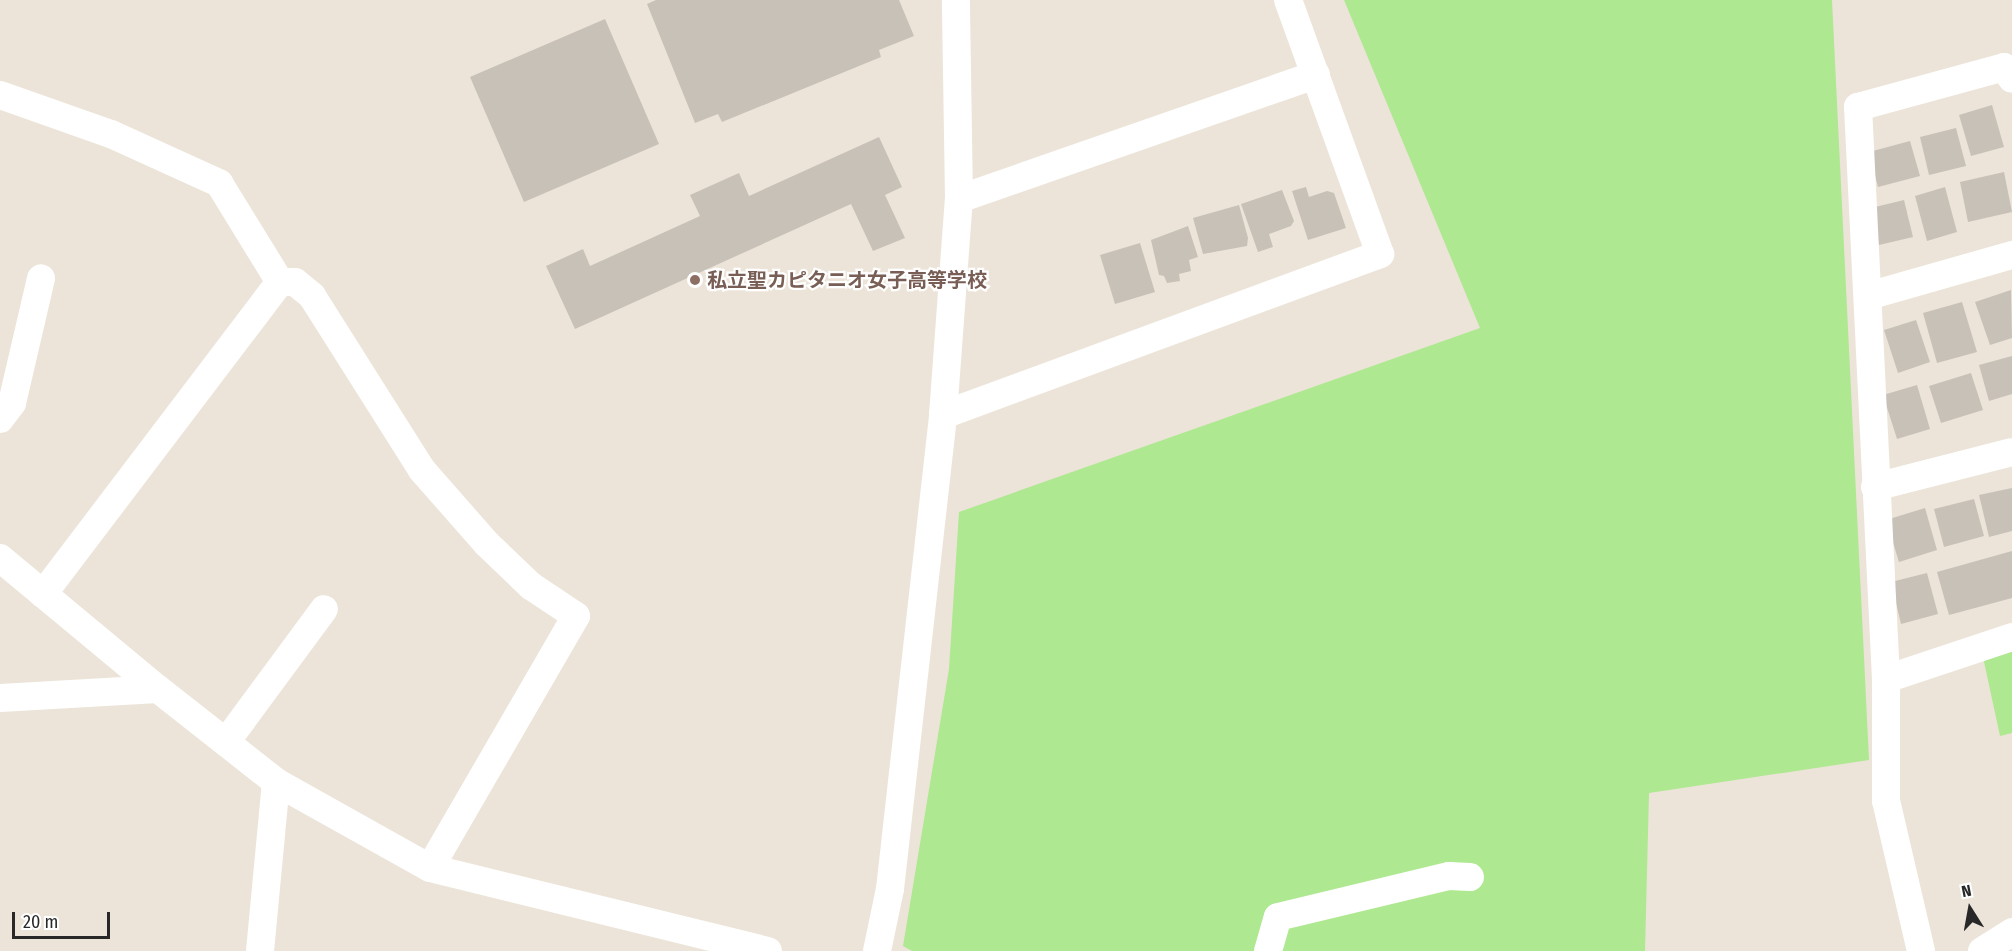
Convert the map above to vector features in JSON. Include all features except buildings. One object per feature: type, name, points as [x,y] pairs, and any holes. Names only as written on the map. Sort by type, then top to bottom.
[{"type":"street","points":[[877,951],[890,889],[943,415],[959,199],[957,0]]},
{"type":"street","points":[[943,415],[1380,254],[1288,0]]},
{"type":"street","points":[[1921,951],[1886,801],[1886,679],[1858,107],[2004,67],[2012,79]]},
{"type":"street","points":[[959,199],[1316,75]]},
{"type":"street","points":[[0,94],[111,134],[219,183],[279,282]]},
{"type":"street","points":[[1868,296],[2012,255]]},
{"type":"street","points":[[0,419],[12,403],[41,278]]},
{"type":"street","points":[[43,594],[279,282]]},
{"type":"street","points":[[279,282],[295,282],[312,296],[422,470],[487,544],[531,586],[576,616],[430,868]]},
{"type":"street","points":[[1875,487],[2012,452]]},
{"type":"street","points":[[0,558],[158,689],[276,782],[430,868],[768,951]]},
{"type":"street","points":[[226,742],[324,609]]},
{"type":"street","points":[[1886,679],[2012,637]]},
{"type":"street","points":[[0,698],[158,689]]},
{"type":"street","points":[[260,951],[276,782]]},
{"type":"street","points":[[1268,951],[1278,917],[1449,876],[1470,877]]},
{"type":"street","points":[[1982,951],[2012,932]]},
{"type":"green space","points":[[1344,0],[1832,0],[1869,760],[1649,793],[1645,951],[912,951],[903,946],[949,669],[959,512],[1480,328]]},
{"type":"green space","points":[[2012,649],[2012,733],[2000,736],[1983,657]]},
{"type":"place","name":"私立聖カピタニオ女子高等学校","points":[[695,280]]}]
